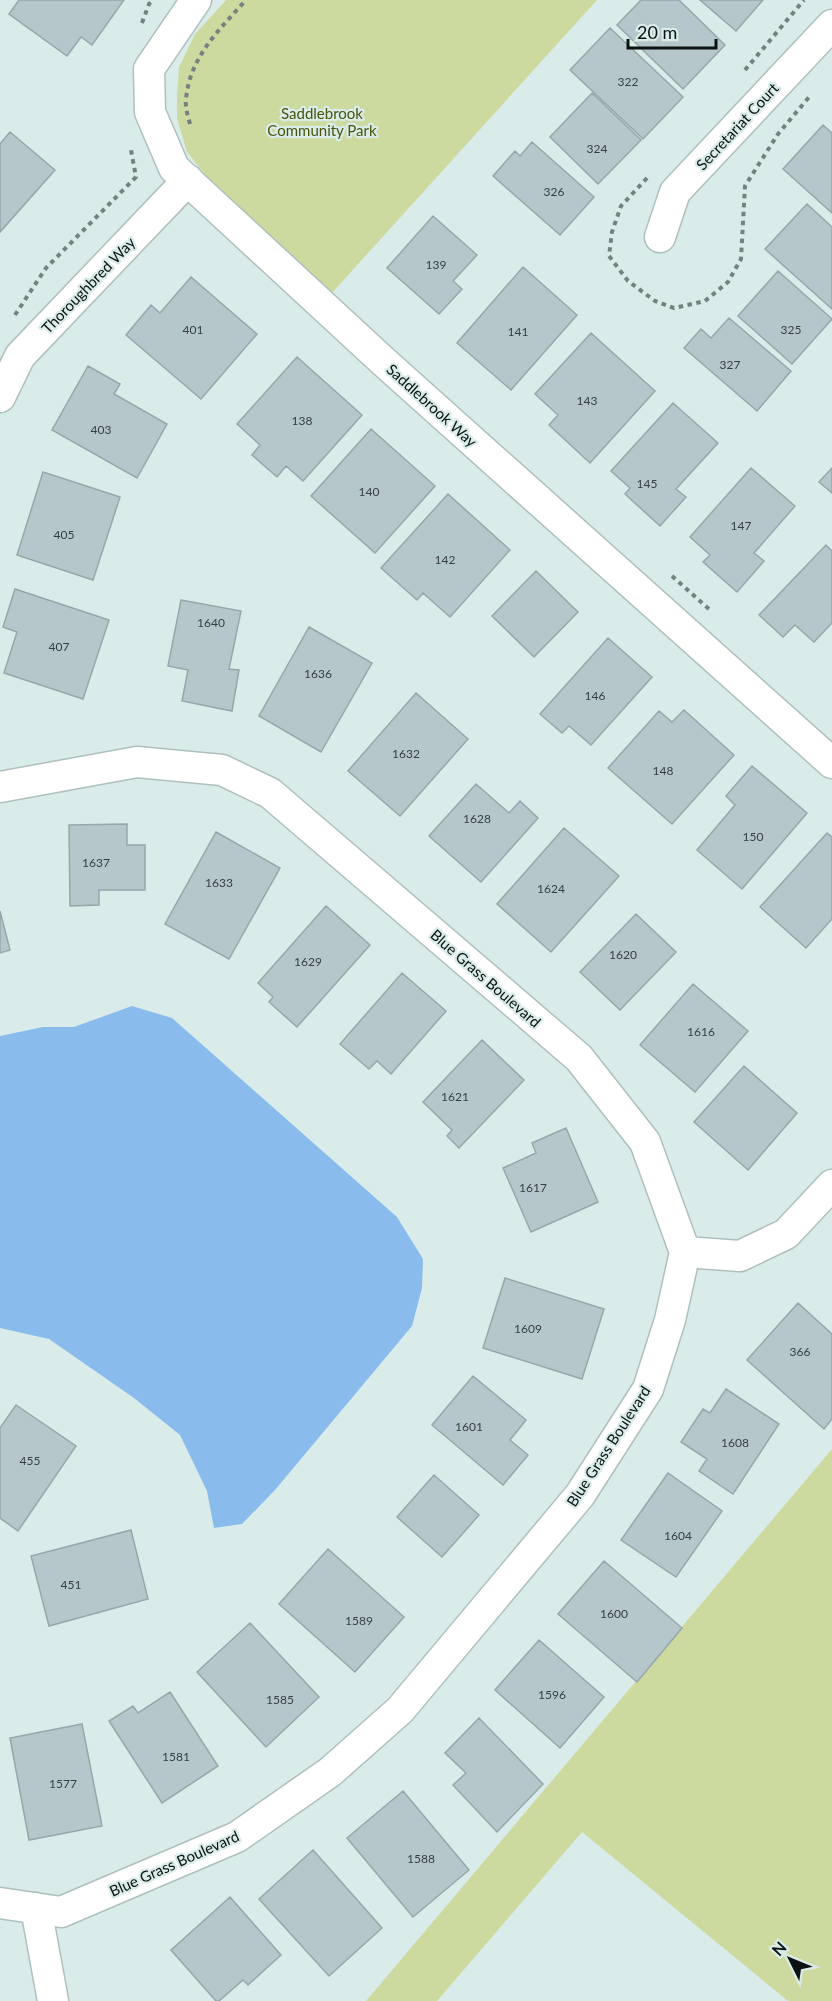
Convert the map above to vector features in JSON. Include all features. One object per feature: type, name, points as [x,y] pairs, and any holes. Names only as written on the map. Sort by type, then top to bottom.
[{"type":"street","name":"Saddlebrook Way","points":[[196,0],[149,69],[150,112],[174,168],[384,362],[832,763]]},
{"type":"street","name":"Secretariat Court","points":[[660,237],[675,192],[832,25]]},
{"type":"street","name":"Thoroughbred Way","points":[[0,397],[20,356],[188,180]]},
{"type":"street","name":"Blue Grass Boulevard","points":[[0,787],[137,762],[222,770],[270,793],[579,1058],[645,1142],[685,1252],[670,1320],[648,1389],[580,1495],[400,1710],[330,1773],[237,1837],[62,1912],[0,1903]]},
{"type":"street","points":[[685,1252],[740,1256],[786,1234],[832,1185]]},
{"type":"street","points":[[36,1908],[53,2001]]},
{"type":"path","points":[[141,24],[153,0]]},
{"type":"path","points":[[191,132],[185,102],[191,70],[207,44],[246,0]]},
{"type":"path","points":[[13,318],[46,268],[136,177],[129,143]]},
{"type":"path","points":[[664,569],[715,615]]},
{"type":"green space","name":"Saddlebrook Community Park","points":[[226,0],[597,0],[331,294],[215,187],[187,152],[177,118],[179,67],[195,34]]},
{"type":"green space","points":[[832,1449],[832,2001],[788,2001],[582,1832],[437,2001],[366,2001]]},
{"type":"water","points":[[132,1006],[172,1018],[397,1217],[423,1259],[422,1288],[412,1326],[275,1490],[242,1524],[214,1528],[207,1491],[180,1435],[134,1398],[49,1339],[0,1328],[0,1036],[43,1027],[74,1027]]},
{"type":"building","points":[[19,0],[124,0],[92,45],[81,37],[67,56],[9,14]]},
{"type":"building","points":[[641,0],[679,0],[725,45],[683,89],[617,25]]},
{"type":"building","points":[[700,0],[763,0],[736,31]]},
{"type":"building","points":[[610,28],[683,97],[643,139],[570,70]]},
{"type":"building","points":[[592,93],[641,140],[598,184],[550,137]]},
{"type":"building","points":[[823,125],[832,133],[832,213],[783,169]]},
{"type":"building","points":[[10,132],[55,170],[0,232],[0,144]]},
{"type":"building","points":[[532,142],[594,197],[560,235],[493,176],[515,151],[520,156]]},
{"type":"building","points":[[807,204],[832,227],[832,309],[765,249]]},
{"type":"building","points":[[433,216],[477,255],[453,281],[462,289],[439,314],[387,268]]},
{"type":"building","points":[[523,267],[577,315],[511,390],[457,343]]},
{"type":"building","points":[[778,271],[832,319],[792,364],[738,316]]},
{"type":"building","points":[[191,277],[257,334],[201,399],[126,335],[151,305],[160,313]]},
{"type":"building","points":[[729,318],[791,371],[757,411],[684,348],[701,329],[711,338]]},
{"type":"building","points":[[591,333],[655,391],[590,463],[549,425],[558,415],[535,394]]},
{"type":"building","points":[[297,357],[362,415],[303,481],[286,466],[277,477],[252,455],[260,445],[237,424]]},
{"type":"building","points":[[88,366],[120,384],[114,394],[167,424],[137,478],[52,430]]},
{"type":"building","points":[[673,403],[718,443],[676,489],[686,497],[660,526],[625,494],[630,488],[611,471]]},
{"type":"building","points":[[371,429],[435,486],[375,553],[311,496]]},
{"type":"building","points":[[751,468],[795,506],[754,553],[764,561],[737,592],[703,562],[710,555],[690,537]]},
{"type":"building","points":[[832,468],[832,493],[819,482]]},
{"type":"building","points":[[43,472],[120,497],[93,580],[17,555]]},
{"type":"building","points":[[448,494],[510,550],[450,617],[423,593],[417,600],[381,568]]},
{"type":"building","points":[[826,545],[832,551],[832,623],[814,642],[795,625],[783,637],[759,615]]},
{"type":"building","points":[[536,571],[578,612],[534,657],[492,616]]},
{"type":"building","points":[[15,589],[109,620],[83,699],[4,673],[17,632],[3,627]]},
{"type":"building","points":[[181,600],[241,611],[229,669],[239,670],[232,711],[182,701],[188,670],[168,666]]},
{"type":"building","points":[[309,627],[372,663],[321,752],[259,716]]},
{"type":"building","points":[[608,638],[652,677],[591,745],[569,726],[562,733],[540,714]]},
{"type":"building","points":[[416,693],[468,739],[400,816],[348,771]]},
{"type":"building","points":[[684,710],[734,755],[672,824],[608,768],[659,711],[672,722]]},
{"type":"building","points":[[752,766],[807,813],[742,889],[697,850],[735,805],[726,796]]},
{"type":"building","points":[[476,784],[509,813],[520,801],[538,818],[481,882],[429,836]]},
{"type":"building","points":[[127,824],[127,845],[145,845],[145,890],[99,890],[99,905],[70,906],[69,825]]},
{"type":"building","points":[[564,828],[619,876],[551,952],[497,904]]},
{"type":"building","points":[[216,832],[280,868],[229,959],[165,924]]},
{"type":"building","points":[[827,833],[832,837],[832,919],[806,948],[760,907]]},
{"type":"building","points":[[326,906],[370,945],[297,1027],[269,1002],[273,997],[258,983]]},
{"type":"building","points":[[0,911],[10,950],[0,953]]},
{"type":"building","points":[[636,914],[676,952],[620,1010],[580,972]]},
{"type":"building","points":[[402,973],[446,1011],[391,1074],[377,1061],[369,1069],[340,1044]]},
{"type":"building","points":[[693,984],[748,1031],[695,1092],[640,1045]]},
{"type":"building","points":[[482,1040],[524,1080],[459,1148],[447,1136],[452,1130],[423,1102]]},
{"type":"building","points":[[744,1066],[797,1113],[748,1170],[694,1122]]},
{"type":"building","points":[[566,1128],[598,1202],[531,1232],[503,1168],[536,1153],[532,1143]]},
{"type":"building","points":[[505,1278],[604,1309],[582,1379],[483,1348]]},
{"type":"building","points":[[798,1303],[832,1334],[832,1419],[824,1429],[747,1360]]},
{"type":"building","points":[[473,1376],[526,1420],[510,1440],[528,1455],[503,1485],[432,1425]]},
{"type":"building","points":[[726,1389],[779,1424],[733,1494],[699,1471],[707,1459],[681,1442],[703,1409],[710,1413]]},
{"type":"building","points":[[16,1405],[76,1446],[18,1531],[0,1518],[0,1428]]},
{"type":"building","points":[[668,1473],[722,1511],[676,1577],[621,1540]]},
{"type":"building","points":[[434,1475],[479,1515],[442,1557],[397,1517]]},
{"type":"building","points":[[131,1530],[148,1599],[49,1626],[31,1556]]},
{"type":"building","points":[[328,1549],[404,1617],[355,1672],[279,1604]]},
{"type":"building","points":[[604,1561],[682,1628],[637,1682],[558,1614]]},
{"type":"building","points":[[250,1623],[319,1697],[266,1747],[197,1672]]},
{"type":"building","points":[[539,1640],[604,1697],[560,1748],[495,1690]]},
{"type":"building","points":[[170,1692],[218,1766],[162,1803],[109,1721],[133,1706],[138,1713]]},
{"type":"building","points":[[479,1718],[543,1784],[497,1832],[453,1785],[466,1773],[445,1753]]},
{"type":"building","points":[[82,1724],[102,1826],[29,1840],[10,1738]]},
{"type":"building","points":[[403,1791],[469,1870],[413,1917],[347,1838]]},
{"type":"building","points":[[313,1850],[382,1928],[329,1976],[259,1899]]},
{"type":"building","points":[[230,1897],[281,1955],[248,1985],[243,1980],[219,2001],[216,2001],[171,1950]]}]
